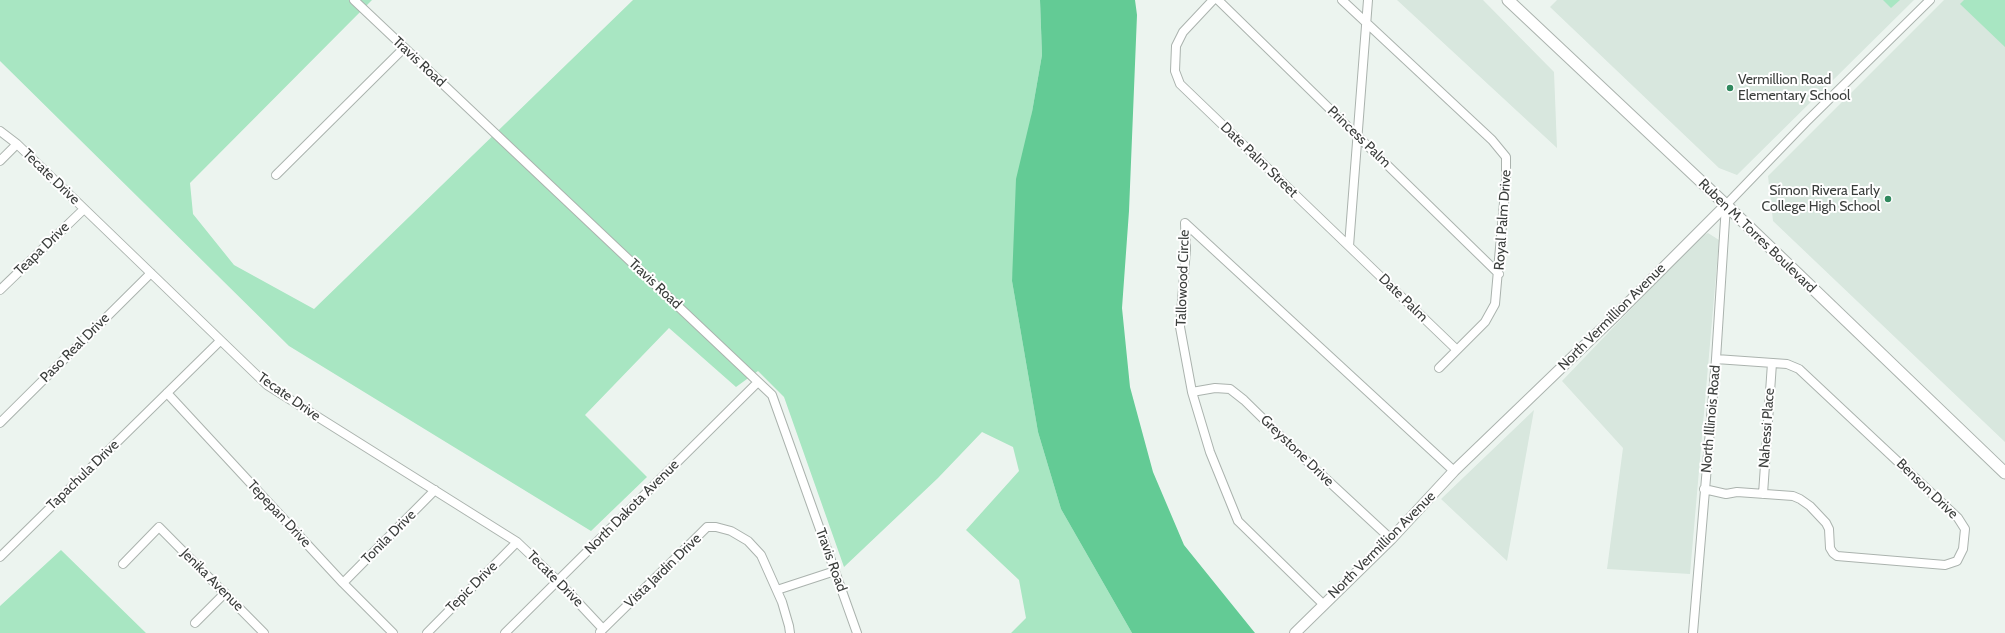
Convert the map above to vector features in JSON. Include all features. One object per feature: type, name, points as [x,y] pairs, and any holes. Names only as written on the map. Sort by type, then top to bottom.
[{"type":"main road","name":"Ruben M. Torres Boulevard","points":[[1508,0],[1726,205],[2005,473]]},
{"type":"street","name":"Travis Road","points":[[354,0],[772,395],[857,633]]},
{"type":"street","name":"Date Palm Street","points":[[1213,0],[1182,32],[1176,46],[1174,71],[1180,84],[1348,246]]},
{"type":"street","name":"Princess Palm","points":[[1218,0],[1499,274]]},
{"type":"street","name":"Royal Palm Drive","points":[[1342,0],[1492,140],[1506,157],[1506,180],[1499,274],[1495,304],[1485,322],[1439,368]]},
{"type":"street","points":[[1348,246],[1368,0]]},
{"type":"street","name":"North Vermillion Avenue","points":[[1295,633],[1323,604],[1392,539],[1454,471],[1613,318],[1726,205],[1806,122],[1930,0]]},
{"type":"street","points":[[276,175],[404,48]]},
{"type":"street","name":"Tecate Drive","points":[[0,131],[17,144],[266,385],[518,542],[558,581],[601,631]]},
{"type":"street","points":[[0,160],[17,144]]},
{"type":"street","name":"North Illinois Road","points":[[1693,633],[1716,359],[1726,205]]},
{"type":"street","name":"Teapa Drive","points":[[0,290],[84,209]]},
{"type":"street","name":"Tallowood Circle","points":[[1323,604],[1238,521],[1210,452],[1192,392],[1180,327],[1186,249],[1184,223],[1454,471]]},
{"type":"street","name":"Date Palm","points":[[1348,246],[1457,350]]},
{"type":"street","name":"Paso Real Drive","points":[[0,423],[150,273]]},
{"type":"street","name":"Tapachula Drive","points":[[0,557],[220,341]]},
{"type":"street","name":"Benson Drive","points":[[1704,489],[1726,494],[1737,492],[1793,496],[1810,506],[1826,523],[1829,529],[1830,548],[1832,553],[1837,556],[1945,565],[1957,561],[1963,549],[1965,529],[1958,518],[1799,369],[1787,364],[1716,359]]},
{"type":"street","name":"Nahessi Place","points":[[1763,494],[1772,363]]},
{"type":"street","name":"North Dakota Avenue","points":[[505,633],[758,382]]},
{"type":"street","name":"Greystone Drive","points":[[1192,392],[1215,388],[1230,389],[1244,400],[1297,452],[1392,539]]},
{"type":"street","name":"Tepepan Drive","points":[[167,393],[343,583],[393,633]]},
{"type":"street","name":"Tonila Drive","points":[[343,583],[435,490]]},
{"type":"street","name":"Jenika Avenue","points":[[123,564],[159,527],[264,633]]},
{"type":"street","name":"Vista Jardin Drive","points":[[601,631],[707,527],[731,531],[748,541],[761,555],[777,590],[790,633]]},
{"type":"street","name":"Tepic Drive","points":[[427,633],[518,542]]},
{"type":"street","points":[[777,590],[835,571]]},
{"type":"street","points":[[195,623],[225,593]]},
{"type":"shaded area","points":[[0,0],[372,0],[190,183],[193,214],[234,265],[314,309],[633,0],[1040,0],[1042,55],[1032,112],[1012,281],[1038,432],[1061,509],[1132,633],[1011,633],[1026,618],[1019,580],[966,530],[1019,471],[1013,447],[982,432],[938,478],[844,567],[784,397],[758,371],[736,387],[669,328],[585,415],[647,477],[591,531],[289,346],[0,61]]},
{"type":"shaded area","points":[[1040,0],[1135,0],[1137,15],[1129,211],[1122,308],[1130,387],[1153,472],[1184,545],[1255,633],[1132,633],[1061,509],[1038,432],[1012,281],[1016,179],[1032,112],[1042,55]]},
{"type":"shaded area","points":[[1397,0],[1483,0],[1554,72],[1557,148]]},
{"type":"shaded area","name":"Vermillion Road Elementary School","points":[[1557,0],[1914,0],[1737,175],[1719,168],[1550,7]]},
{"type":"shaded area","points":[[1883,0],[1900,0],[1891,8]]},
{"type":"shaded area","name":"Símon Rivera Early College High School","points":[[1944,0],[2005,0],[2005,442],[1773,221],[1768,176]]},
{"type":"shaded area","points":[[1964,0],[2005,0],[2005,47],[1960,4]]},
{"type":"shaded area","points":[[1708,233],[1719,240],[1690,574],[1607,569],[1623,448],[1562,381],[1700,237]]},
{"type":"shaded area","points":[[1534,410],[1507,561],[1441,499]]},
{"type":"shaded area","points":[[61,550],[146,633],[0,633],[0,606]]},
{"type":"place","name":"Vermillion Road Elementary School","points":[[1730,88]]},
{"type":"place","name":"Símon Rivera Early College High School","points":[[1888,199]]}]
